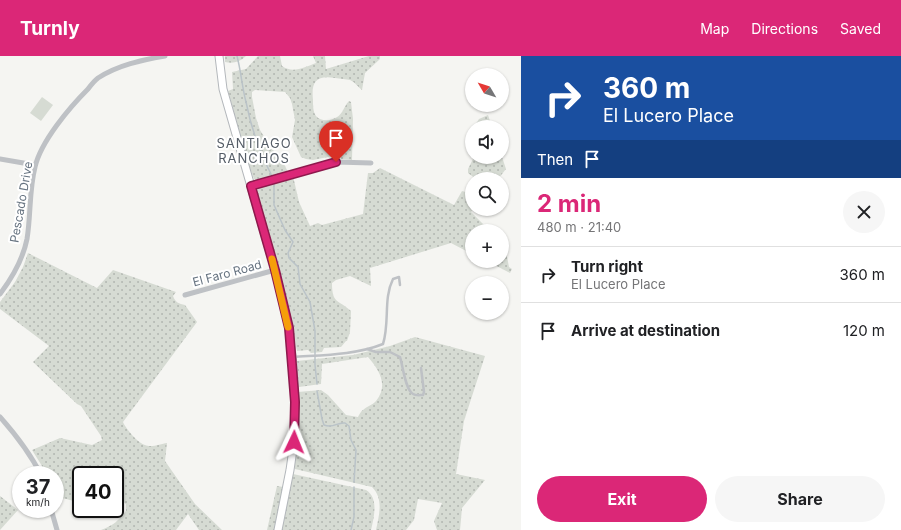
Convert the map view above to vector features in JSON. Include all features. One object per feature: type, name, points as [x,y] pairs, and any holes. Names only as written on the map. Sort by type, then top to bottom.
[{"type":"street","name":"Pescado Drive","points":[[0,294],[11,280],[27,240],[35,166],[45,145],[60,121],[76,101],[98,78],[121,67],[143,60],[164,56]]},
{"type":"street","points":[[219,56],[223,89],[275,270],[289,328],[295,402],[294,442],[278,530]]},
{"type":"street","points":[[0,159],[35,166]]},
{"type":"street","points":[[251,186],[336,162],[371,163]]},
{"type":"street","name":"El Faro Road","points":[[184,295],[275,270]]},
{"type":"street","points":[[0,418],[17,436],[36,466]]},
{"type":"street","points":[[54,518],[57,530]]},
{"type":"lane","points":[[292,358],[367,349],[383,344],[386,332],[388,288],[393,279],[399,277],[400,285]]},
{"type":"lane","points":[[367,349],[376,352],[390,352],[400,357],[407,384],[413,394],[416,395],[423,394],[424,392],[421,368]]},
{"type":"shaded area","points":[[225,56],[246,56],[239,61],[231,63],[225,62]]},
{"type":"shaded area","points":[[258,56],[280,56],[282,66],[295,70],[316,63],[313,56],[325,56],[326,69],[369,56],[380,56],[380,59],[365,73],[362,90],[350,80],[329,77],[319,79],[314,84],[314,113],[322,120],[336,118],[341,114],[347,103],[349,101],[351,102],[353,119],[352,160],[341,159],[341,156],[338,155],[313,160],[301,157],[292,137],[295,120],[290,98],[285,92],[255,90],[252,92],[252,97],[260,130],[271,148],[281,158],[288,172],[257,180],[254,179],[247,160],[228,91],[233,89],[232,72],[246,69]]},
{"type":"shaded area","points":[[42,97],[53,105],[41,121],[30,113]]},
{"type":"shaded area","points":[[488,115],[490,120],[478,120]]},
{"type":"shaded area","points":[[470,164],[504,164],[506,169],[504,172],[468,172]]},
{"type":"shaded area","points":[[380,168],[454,205],[462,191],[465,192],[465,216],[475,216],[483,224],[465,224],[465,250],[451,243],[370,268],[371,286],[350,276],[336,280],[332,283],[333,295],[351,311],[350,332],[347,341],[341,347],[324,348],[322,352],[311,353],[308,350],[297,351],[286,298],[256,192],[260,187],[293,176],[299,202],[310,226],[318,223],[322,225],[363,214],[368,173],[373,173]]},
{"type":"shaded area","points":[[28,253],[97,288],[113,270],[176,292],[173,296],[175,300],[185,305],[197,322],[123,422],[132,435],[142,444],[147,446],[156,446],[167,443],[165,461],[195,504],[222,530],[199,530],[188,514],[176,530],[101,530],[120,518],[124,518],[126,504],[124,503],[124,466],[72,466],[72,501],[64,498],[64,466],[42,466],[32,450],[60,438],[92,445],[102,440],[101,436],[81,406],[77,404],[33,362],[49,346],[0,309],[0,302],[15,282]]},
{"type":"shaded area","points":[[509,267],[512,269],[510,273],[500,268]]},
{"type":"shaded area","points":[[415,337],[485,356],[464,421],[456,474],[485,480],[462,508],[460,530],[437,530],[434,521],[442,503],[418,499],[414,520],[406,530],[376,530],[380,507],[376,492],[372,487],[295,469],[294,467],[298,441],[298,392],[321,390],[328,395],[346,415],[358,417],[366,407],[376,401],[382,389],[379,372],[368,357],[322,364],[321,384],[299,387],[297,361],[353,355],[390,346]]},
{"type":"shaded area","points":[[293,474],[366,490],[370,493],[374,503],[374,514],[371,530],[281,530]]},
{"type":"shaded area","points":[[277,486],[283,487],[274,530],[267,530]]},
{"type":"shaded area","points":[[0,496],[12,505],[12,517],[0,530]]},
{"type":"waterway","points":[[237,56],[250,121],[272,176]]},
{"type":"waterway","points":[[274,184],[274,205],[285,230],[293,242],[288,253],[289,258],[298,267],[300,284],[310,302],[315,331],[315,365],[317,384]]},
{"type":"waterway","points":[[317,391],[324,425],[333,426],[339,423],[345,423],[349,426],[351,440],[356,450],[354,482]]},
{"type":"waterway","points":[[351,530],[354,517],[354,487]]},
{"type":"slow traffic","points":[[272,259],[288,327]]},
{"type":"district","name":"SANTIAGO RANCHOS","points":[[254,150]]},
{"type":"route","points":[[294,442],[295,402],[289,328],[275,270],[251,186],[336,162]]}]
